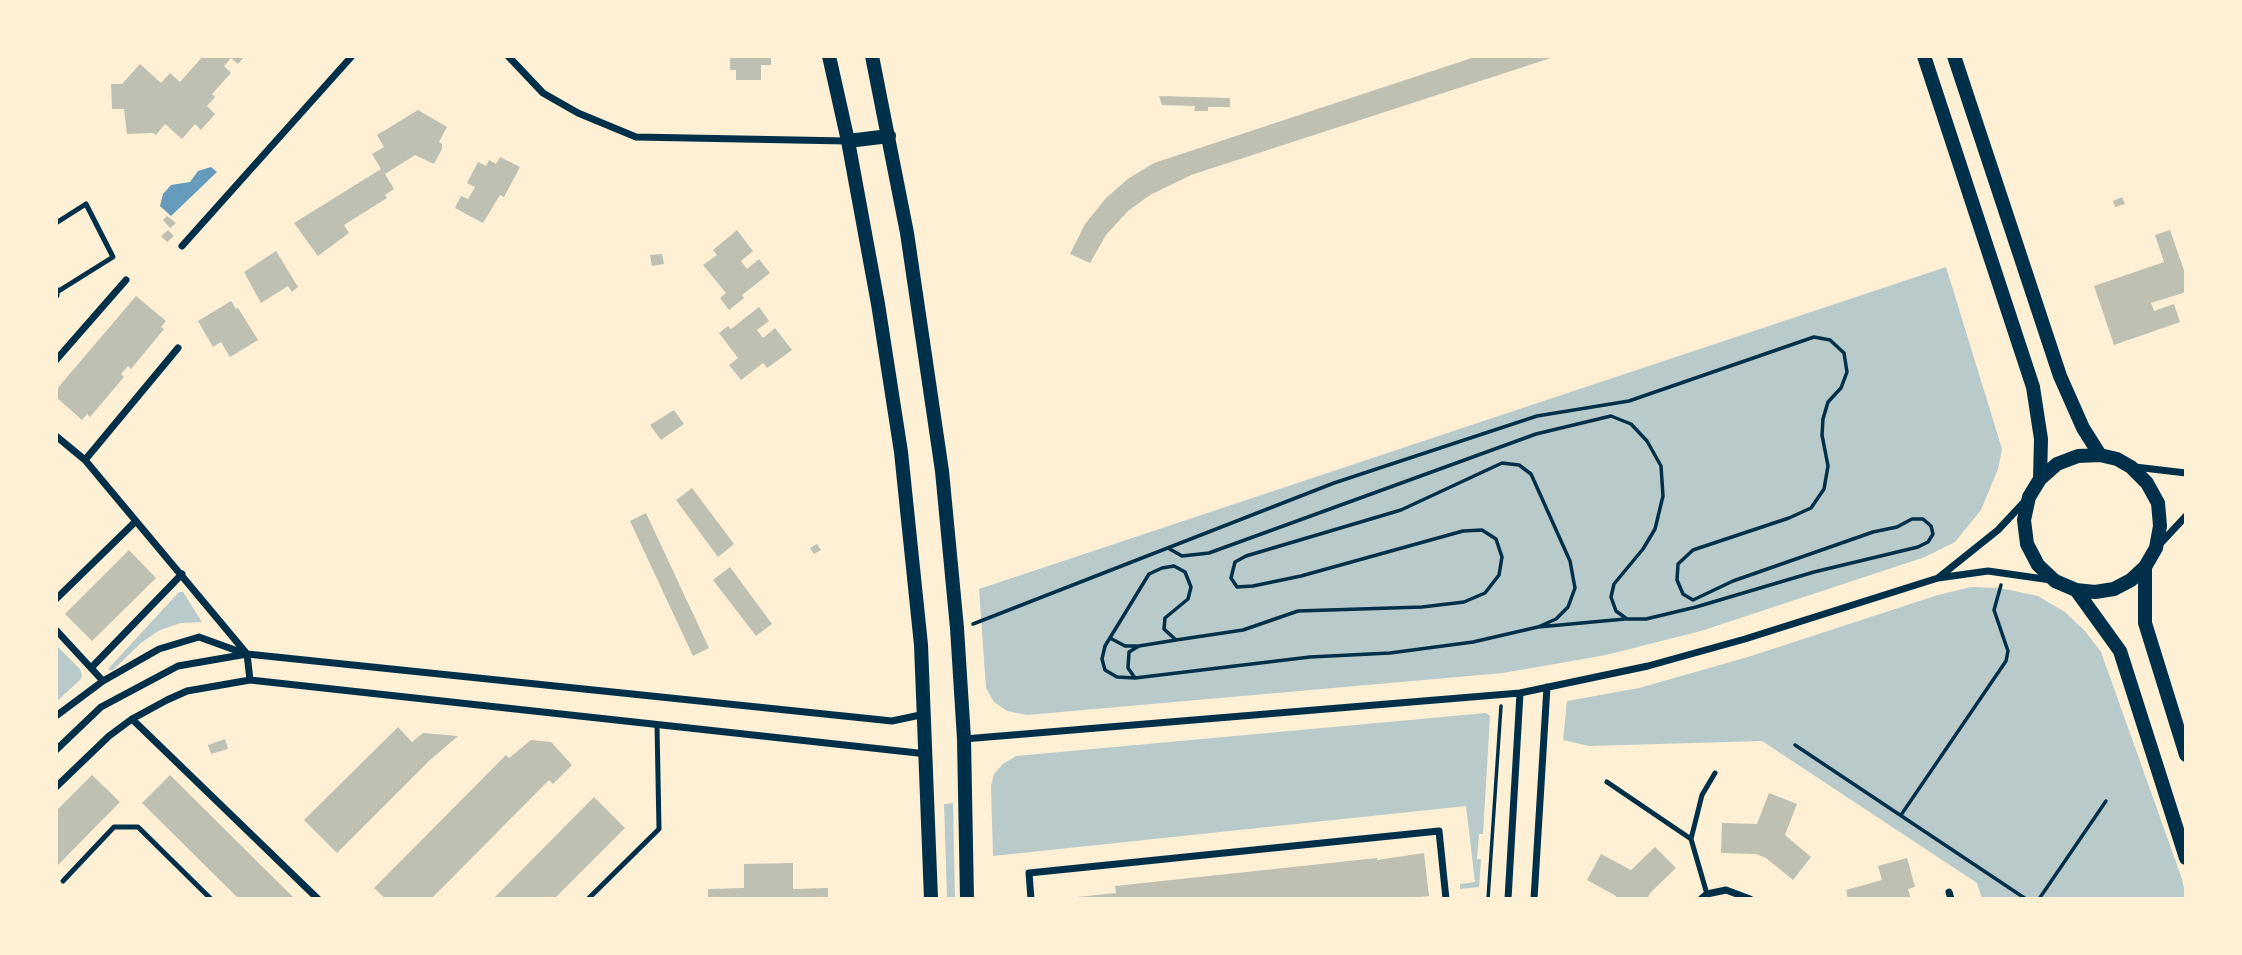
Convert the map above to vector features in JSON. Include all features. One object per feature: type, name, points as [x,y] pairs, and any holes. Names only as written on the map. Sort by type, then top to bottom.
[{"type":"main road","points":[[828,56],[848,141],[878,304],[901,452],[918,608],[926,714],[931,899]]},
{"type":"main road","points":[[872,56],[889,136],[924,342],[942,471],[957,628],[964,739],[967,899]]},
{"type":"main road","points":[[1924,56],[2034,387],[2041,439],[2040,479]]},
{"type":"main road","points":[[1954,56],[2060,376],[2083,428],[2100,455]]},
{"type":"main road","points":[[848,141],[889,136]]},
{"type":"main road","points":[[2100,455],[2117,459],[2131,467],[2147,483],[2158,503],[2160,526],[2156,548],[2145,567],[2131,580],[2114,589],[2095,592],[2076,590],[2055,581],[2038,565],[2027,544],[2024,520],[2029,497],[2040,479],[2057,464],[2078,456],[2100,455]]},
{"type":"main road","points":[[2145,567],[2145,623],[2186,752]]},
{"type":"main road","points":[[2076,590],[2120,651],[2186,858]]},
{"type":"street","points":[[182,246],[352,56]]},
{"type":"street","points":[[508,56],[543,93],[578,113],[636,137],[848,141]]},
{"type":"street","points":[[56,359],[126,280]]},
{"type":"street","points":[[85,460],[178,348]]},
{"type":"street","points":[[56,436],[85,460],[183,574],[247,654],[250,680]]},
{"type":"street","points":[[2131,467],[2186,473]]},
{"type":"street","points":[[1938,578],[1998,530],[2029,497]]},
{"type":"street","points":[[2156,548],[2186,516]]},
{"type":"street","points":[[56,599],[136,521]]},
{"type":"street","points":[[964,739],[1520,693],[1660,663],[1938,578],[1988,571],[2055,581]]},
{"type":"street","points":[[91,668],[183,574]]},
{"type":"street","points":[[56,629],[103,681]]},
{"type":"street","points":[[56,716],[103,681],[159,649],[200,637],[247,654],[892,721],[926,714]]},
{"type":"street","points":[[56,750],[101,707],[178,666],[247,654]]},
{"type":"street","points":[[56,787],[109,736],[132,719],[187,691],[250,680],[927,754]]},
{"type":"street","points":[[1534,899],[1547,687]]},
{"type":"street","points":[[1508,899],[1520,693]]},
{"type":"street","points":[[132,719],[318,899]]},
{"type":"street","points":[[1031,899],[1029,873],[1439,831],[1446,899]]},
{"type":"street","points":[[1704,896],[1726,890],[1750,899]]},
{"type":"lane","points":[[56,223],[86,204],[113,257],[56,292]]},
{"type":"lane","points":[[589,899],[659,829],[657,725]]},
{"type":"lane","points":[[1704,896],[1691,839],[1702,794],[1715,773]]},
{"type":"lane","points":[[1607,782],[1691,839]]},
{"type":"lane","points":[[63,881],[114,827],[138,827],[211,899]]},
{"type":"path","points":[[957,628],[987,619],[1334,483],[1537,416],[1629,401],[1814,337],[1830,340],[1844,354],[1847,372],[1841,388],[1828,402],[1823,419],[1822,435],[1828,466],[1824,489],[1811,508],[1693,550],[1678,564],[1677,580],[1683,594],[1693,600],[1733,581],[1873,532],[1897,527],[1912,519],[1923,519],[1931,526],[1933,534],[1918,547],[1814,572],[1646,619],[1538,627],[1473,642],[1390,653],[1310,657],[1135,678],[1117,677],[1105,670],[1102,659],[1110,638],[1149,574],[1174,566],[1185,572],[1191,587],[1188,598],[1165,618],[1164,629],[1176,639]]},
{"type":"path","points":[[1168,548],[1182,556],[1209,553],[1536,434],[1611,416],[1632,424],[1647,441],[1661,466],[1662,496],[1655,529],[1643,549],[1614,584],[1611,597],[1616,611],[1627,619]]},
{"type":"path","points":[[1110,638],[1125,646],[1139,646],[1243,630],[1298,611],[1423,607],[1464,602],[1485,593],[1499,575],[1502,557],[1496,539],[1482,530],[1463,530],[1301,576],[1253,586],[1237,587],[1231,578],[1234,562],[1246,556],[1401,510],[1502,463],[1519,465],[1531,474],[1570,561],[1575,588],[1568,607],[1556,619],[1538,627]]},
{"type":"path","points":[[1901,815],[2006,662],[2008,651],[1994,610],[2001,585]]},
{"type":"path","points":[[1135,678],[1128,668],[1129,652],[1139,646]]},
{"type":"path","points":[[1488,899],[1502,694]]},
{"type":"path","points":[[1796,745],[2026,899]]},
{"type":"path","points":[[2039,899],[2106,801]]},
{"type":"shaded area","points":[[1946,267],[2002,449],[1998,469],[1981,510],[1955,542],[1925,557],[1701,631],[1606,655],[1503,673],[1027,715],[1007,711],[994,702],[986,688],[979,589]]},
{"type":"shaded area","points":[[1971,587],[2000,588],[2038,596],[2065,612],[2085,631],[2101,652],[2182,879],[2186,899],[1982,899],[1977,883],[1762,741],[1589,746],[1563,740],[1567,701],[1639,688]]},
{"type":"shaded area","points":[[179,592],[183,592],[202,622],[181,623],[160,630],[142,642],[112,671],[108,669]]},
{"type":"shaded area","points":[[56,645],[80,669],[82,676],[56,702]]},
{"type":"shaded area","points":[[1486,713],[1490,716],[1483,834],[1479,834],[1477,859],[1481,859],[1479,887],[1460,889],[1460,884],[1475,882],[1466,806],[993,856],[991,786],[994,774],[1016,756]]},
{"type":"shaded area","points":[[953,803],[955,899],[947,899],[944,804]]},
{"type":"water","points":[[211,167],[217,172],[171,216],[160,206],[163,194],[171,185],[190,182],[198,171]]},
{"type":"building","points":[[203,56],[245,56],[238,64],[231,58],[224,66],[231,73],[212,94],[215,97],[207,106],[215,114],[201,130],[195,124],[182,139],[165,124],[156,135],[127,134],[124,109],[112,109],[111,84],[122,84],[140,64],[161,83],[170,73],[180,82]]},
{"type":"building","points":[[730,56],[771,56],[771,65],[761,65],[761,80],[736,80],[736,70],[730,70]]},
{"type":"building","points":[[1478,56],[1554,57],[1191,175],[1150,195],[1128,211],[1106,235],[1090,263],[1070,254],[1085,224],[1106,198],[1129,178],[1154,163]]},
{"type":"building","points":[[1159,96],[1230,98],[1230,107],[1208,107],[1208,111],[1194,111],[1195,106],[1162,105]]},
{"type":"building","points":[[418,110],[447,127],[439,142],[442,149],[434,164],[415,155],[385,174],[394,189],[385,195],[387,198],[344,225],[349,233],[318,256],[294,223],[381,169],[372,154],[384,147],[377,135]]},
{"type":"building","points":[[500,157],[520,167],[504,197],[500,195],[483,223],[455,208],[461,196],[468,199],[475,187],[467,183],[478,162],[486,166],[489,160],[496,164]]},
{"type":"building","points":[[2122,197],[2125,204],[2115,207],[2113,201]]},
{"type":"building","points":[[167,216],[176,223],[170,228],[163,220]]},
{"type":"building","points":[[168,230],[174,236],[167,242],[161,236]]},
{"type":"building","points":[[737,230],[753,251],[741,261],[747,269],[759,259],[770,273],[742,295],[744,298],[729,310],[720,298],[726,293],[703,265],[717,255],[713,250]]},
{"type":"building","points":[[2170,230],[2186,276],[2186,292],[2151,303],[2154,311],[2174,304],[2180,322],[2114,345],[2094,286],[2164,262],[2155,235]]},
{"type":"building","points":[[276,251],[298,287],[292,292],[288,286],[261,303],[244,272]]},
{"type":"building","points":[[662,254],[664,264],[652,266],[650,255]]},
{"type":"building","points":[[136,296],[166,321],[161,327],[164,329],[131,369],[128,366],[121,374],[124,377],[90,417],[87,414],[82,420],[56,397],[56,390]]},
{"type":"building","points":[[231,301],[258,340],[230,357],[221,342],[213,347],[198,321]]},
{"type":"building","points":[[759,307],[769,321],[757,330],[763,338],[775,328],[792,350],[767,368],[763,363],[741,380],[729,365],[738,358],[719,333],[728,326],[731,329]]},
{"type":"building","points":[[674,410],[684,424],[661,440],[650,425]]},
{"type":"building","points":[[692,488],[734,544],[718,557],[676,500]]},
{"type":"building","points":[[646,513],[709,648],[693,656],[630,521]]},
{"type":"building","points":[[817,544],[821,550],[814,554],[810,548]]},
{"type":"building","points":[[129,550],[156,578],[92,641],[65,614]]},
{"type":"building","points":[[730,567],[772,624],[756,636],[713,580]]},
{"type":"building","points":[[398,727],[412,742],[423,733],[458,736],[430,760],[337,853],[304,820]]},
{"type":"building","points":[[225,739],[228,749],[211,754],[208,745]]},
{"type":"building","points":[[531,740],[551,742],[572,765],[553,784],[549,780],[431,899],[386,899],[374,888],[506,755],[509,758]]},
{"type":"building","points":[[92,775],[120,802],[56,867],[56,811]]},
{"type":"building","points":[[170,775],[295,899],[239,899],[142,803]]},
{"type":"building","points":[[1769,793],[1797,804],[1785,835],[1811,857],[1793,880],[1766,858],[1756,854],[1721,853],[1722,823],[1757,824]]},
{"type":"building","points":[[594,797],[625,828],[554,899],[493,899]]},
{"type":"building","points":[[1655,847],[1676,868],[1647,899],[1615,899],[1616,896],[1587,880],[1601,854],[1631,870]]},
{"type":"building","points":[[1424,853],[1429,896],[1402,899],[1077,899],[1116,893],[1115,886]]},
{"type":"building","points":[[1907,858],[1915,887],[1908,889],[1911,899],[1848,899],[1846,890],[1882,880],[1878,866]]},
{"type":"building","points":[[793,863],[793,889],[828,888],[828,899],[708,899],[708,889],[744,888],[744,864]]}]
